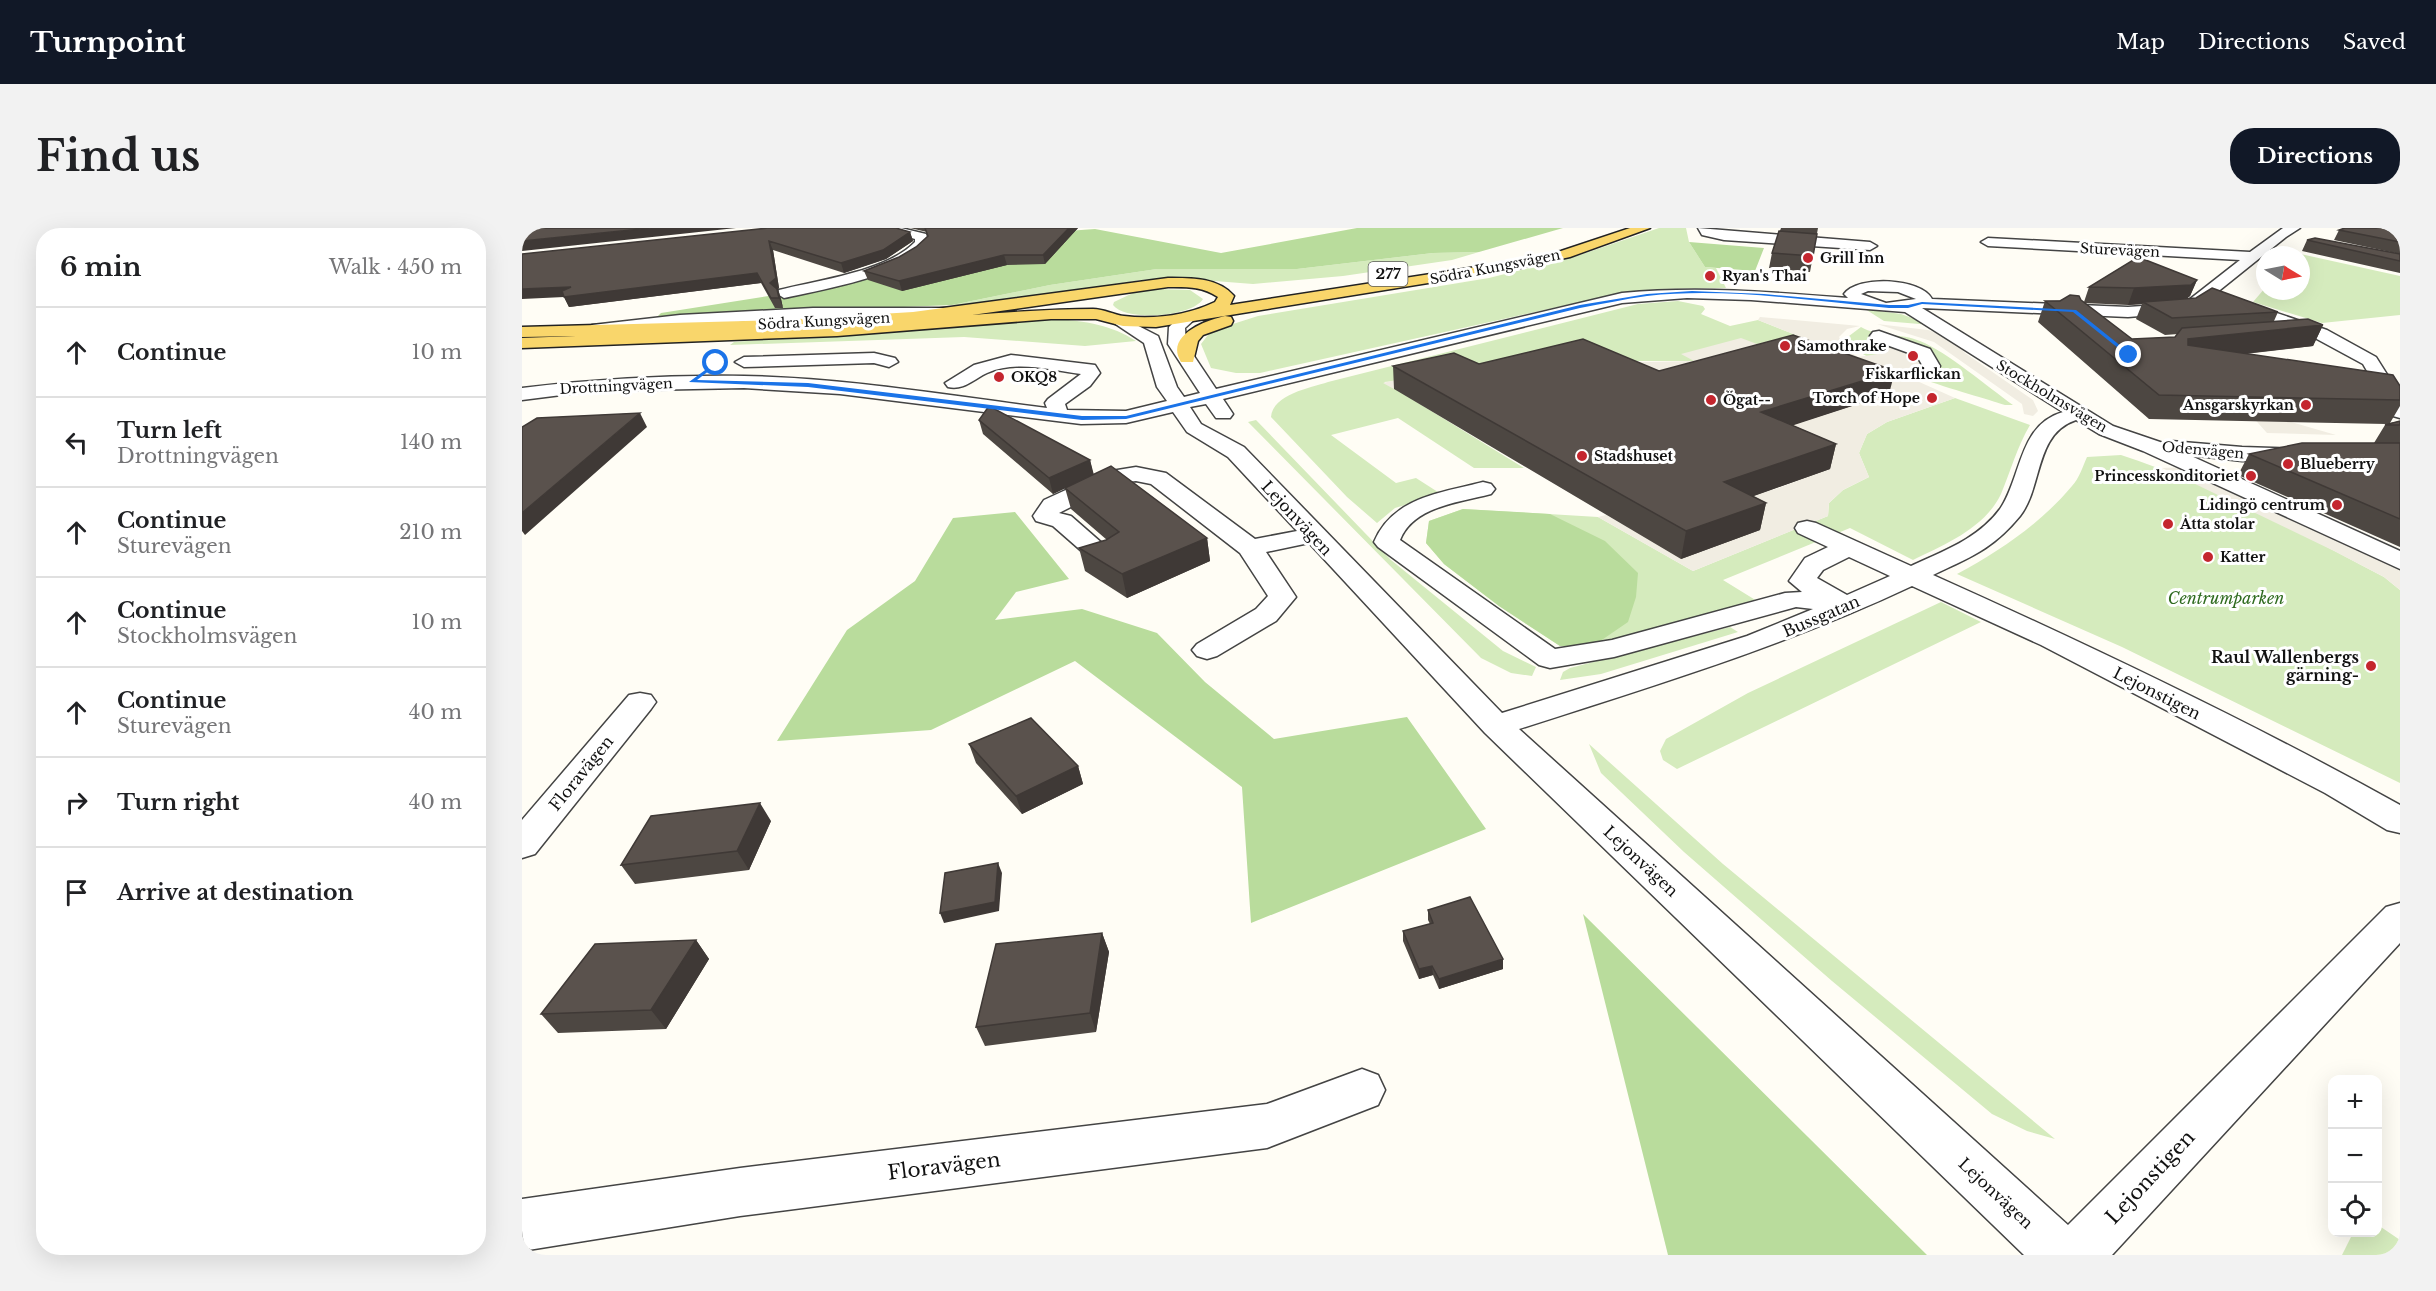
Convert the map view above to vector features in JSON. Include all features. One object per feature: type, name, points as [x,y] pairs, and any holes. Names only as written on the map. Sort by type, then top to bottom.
[{"type":"main road","name":"Södra Kungsvägen","points":[[522,343],[837,331],[1022,315],[1097,315],[1119,321],[1156,322],[1515,265],[1574,251],[1643,228]]},
{"type":"main road","name":"Södra Kungsvägen","points":[[1290,285],[1406,272],[1462,262],[1538,244]]},
{"type":"main road","name":"Södra Kungsvägen","points":[[522,332],[870,320],[946,314],[1179,282],[1215,288],[1235,288]]},
{"type":"main road","name":"Södra Kungsvägen","points":[[1097,315],[1090,308],[1093,301],[1102,295],[1123,288]]},
{"type":"main road","name":"Södra Kungsvägen","points":[[1194,316],[1225,302],[1226,295],[1215,288]]},
{"type":"main road","points":[[1187,358],[1187,343],[1197,331],[1245,315],[1320,297]]},
{"type":"street","points":[[784,293],[876,268],[903,258],[919,248],[921,237],[885,228]]},
{"type":"street","points":[[1705,228],[1707,232],[1724,236],[1870,246]]},
{"type":"street","points":[[1764,295],[1860,288],[1872,265],[1865,228]]},
{"type":"street","points":[[2263,231],[2288,231],[2307,240]]},
{"type":"street","points":[[1913,300],[2108,312],[2188,307],[2288,231]]},
{"type":"street","name":"Sturevägen","points":[[1988,242],[2253,256]]},
{"type":"street","name":"Stockholmsvägen","points":[[1887,272],[1913,300],[1946,329],[2076,414],[2106,430],[2151,446],[2400,561]]},
{"type":"street","name":"Stockholmsvägen","points":[[1886,286],[1913,300],[1880,306],[1854,298],[1852,291],[1860,288],[1886,286]]},
{"type":"street","points":[[1692,293],[1743,308],[1946,329]]},
{"type":"street","points":[[1211,399],[1580,307],[1647,295],[1692,293],[1764,295],[1880,306]]},
{"type":"street","points":[[2204,297],[2283,319],[2321,333],[2370,361],[2386,378],[2400,411]]},
{"type":"street","points":[[2074,311],[2098,329]]},
{"type":"street","points":[[2108,312],[2140,331]]},
{"type":"street","name":"Lejonvägen","points":[[1194,316],[1177,327],[1175,333],[1177,344],[1211,399],[1228,421],[1236,452]]},
{"type":"street","name":"Lejonvägen","points":[[1119,321],[1152,340],[1167,387],[1194,428],[1236,452],[1496,726],[2062,1255]]},
{"type":"street","points":[[2275,336],[2321,333]]},
{"type":"street","points":[[1879,336],[1924,353],[1931,366]]},
{"type":"street","points":[[691,382],[722,363],[874,357],[889,362]]},
{"type":"street","points":[[927,399],[981,369],[1011,360],[1089,369],[1091,373],[1086,380],[1055,403],[1059,415]]},
{"type":"street","points":[[2386,378],[2392,363]]},
{"type":"street","points":[[2354,366],[2386,378]]},
{"type":"street","name":"Drottningvägen","points":[[522,394],[593,385],[691,382],[808,385],[1059,415],[1126,417],[1211,399]]},
{"type":"street","points":[[955,383],[987,387]]},
{"type":"street","points":[[1041,393],[1063,395]]},
{"type":"street","name":"Bussgatan","points":[[1496,726],[1757,642],[1848,605],[1980,543],[2011,511],[2041,435],[2063,418],[2076,414]]},
{"type":"street","name":"Odenvägen","points":[[2151,446],[2242,454],[2321,454]]},
{"type":"street","points":[[1102,556],[1062,521],[1045,516],[1052,505],[1113,477],[1136,474],[1158,478],[1250,548],[1282,597],[1266,615],[1207,650]]},
{"type":"street","points":[[1483,489],[1412,510],[1394,524],[1387,542],[1550,659],[1614,648],[1795,599],[1848,605]]},
{"type":"street","name":"Lejonstigen","points":[[1807,528],[1909,577],[2051,639],[2337,785],[2400,821]]},
{"type":"street","points":[[1250,548],[1313,535]]},
{"type":"street","points":[[1847,548],[1814,564],[1802,581],[1848,605]]},
{"type":"street","name":"Floravägen","points":[[522,845],[640,702]]},
{"type":"street","name":"Lejonstigen","points":[[2076,1255],[2315,1003],[2399,920]]},
{"type":"street","name":"Floravägen","points":[[522,1225],[740,1192],[1267,1126],[1362,1090]]},
{"type":"green space","points":[[1357,228],[1563,228],[1479,252],[1433,253],[1297,269],[1157,269],[1050,285],[952,305],[657,317],[661,313],[806,290],[1039,233],[1095,229],[1221,253]]},
{"type":"green space","points":[[1659,228],[1686,228],[1689,242],[1705,267],[1716,268],[1726,288],[1659,289],[1616,294],[1260,373],[1236,373],[1211,368],[1201,344],[1211,331],[1258,316],[1489,278],[1574,257]]},
{"type":"green space","points":[[1689,242],[1764,248],[1755,271],[1705,267]]},
{"type":"green space","points":[[1479,252],[1452,260],[1343,276],[1253,284],[1176,278],[1141,280],[979,306],[952,305],[1050,285],[1157,269],[1297,269],[1433,253]]},
{"type":"green space","points":[[2310,256],[2400,276],[2400,315],[2322,323],[2253,302],[2256,298],[2310,300]]},
{"type":"green space","points":[[1157,289],[1190,290],[1203,299],[1186,310],[1159,315],[1131,314],[1113,305],[1114,302],[1135,292]]},
{"type":"green space","points":[[1678,301],[1703,306],[1705,309],[1701,314],[1730,326],[1758,320],[1796,335],[1799,347],[1696,361],[1626,361],[1384,382],[1524,468],[1474,468],[1398,418],[1331,435],[1396,483],[1416,478],[1441,494],[1395,508],[1377,523],[1347,497],[1271,417],[1273,409],[1285,397],[1328,382],[1638,304]]},
{"type":"green space","points":[[1865,309],[1901,314],[1931,325],[1884,321]]},
{"type":"green space","points":[[1056,319],[1098,325],[1117,331],[1136,341],[1085,346],[964,337],[730,345],[734,342]]},
{"type":"green space","points":[[1861,327],[1913,339],[1931,346],[1955,361],[2013,405],[2005,405],[1918,378],[1872,359],[1855,349],[1845,339]]},
{"type":"green space","points":[[1955,398],[2030,425],[2001,494],[1985,517],[1963,534],[1913,560],[1850,528],[1723,580],[1757,601],[1593,646],[1560,646],[1499,606],[1444,564],[1426,543],[1429,521],[1463,509],[1598,517],[1693,571],[1828,516],[1829,503],[1843,490],[1869,477],[1859,453],[1867,434],[1887,422]]},
{"type":"green space","points":[[1256,420],[1391,560],[1503,651],[1536,667],[1532,676],[1511,673],[1481,658],[1248,422]]},
{"type":"green space","name":"Centrumparken","points":[[2121,455],[2189,480],[2255,510],[2384,577],[2400,590],[2400,783],[2122,647],[1957,574],[2004,546],[2047,513],[2074,483],[2087,457]]},
{"type":"green space","points":[[1463,509],[1550,514],[1605,541],[1638,573],[1636,597],[1628,622],[1593,646],[1560,646],[1499,606],[1444,564],[1426,543],[1429,521]]},
{"type":"green space","points":[[1015,512],[1069,579],[1016,592],[995,620],[1082,609],[1157,633],[1205,682],[1274,739],[1407,717],[1486,829],[1251,923],[1242,787],[1075,661],[931,730],[777,741],[847,630],[915,581],[953,518]]},
{"type":"green space","points":[[1941,602],[1981,622],[1677,769],[1663,760],[1660,751],[1666,739],[1748,693]]},
{"type":"green space","points":[[1730,627],[1738,632],[1601,674],[1560,680],[1563,672],[1570,668]]},
{"type":"green space","points":[[1589,744],[1723,864],[2055,1139],[2027,1131],[1992,1114],[1832,981],[1684,852],[1601,773]]},
{"type":"green space","points":[[1583,914],[1927,1255],[1668,1255]]},
{"type":"green space","points":[[2382,1228],[2400,1240],[2400,1255],[2342,1255],[2351,1237],[2382,1237]]},
{"type":"shaded area","points":[[1760,317],[1860,326],[1847,329],[1839,337],[1846,350],[1858,357],[1884,353],[1875,339],[1904,343],[1931,366],[1920,364],[1910,376],[1897,372],[1955,398],[1887,422],[1867,434],[1859,453],[1869,477],[1843,490],[1829,503],[1828,516],[1693,571],[1598,517],[1606,515],[1683,558],[1760,529],[1686,448],[1773,490],[1829,469],[1702,381],[1394,389],[1383,383],[1456,366],[1694,361],[1681,354],[1741,338],[1757,344],[1774,340],[1799,347],[1796,335],[1758,320]]},
{"type":"shaded area","points":[[1877,324],[1928,330],[1952,339],[1965,353],[2033,400],[2038,411],[2033,416],[2024,414],[2022,404],[1934,342]]},
{"type":"shaded area","points":[[2241,404],[2264,414],[2336,435],[2267,433]]},
{"type":"shaded area","points":[[2206,466],[2400,552],[2400,590],[2384,577],[2334,551],[2162,468]]},
{"type":"building","points":[[651,228],[522,241],[522,234],[529,229]]},
{"type":"building","points":[[768,228],[896,228],[910,232],[883,250],[841,263],[769,241],[776,278],[770,283],[777,289],[779,298],[771,298],[757,273],[564,297],[562,291],[571,287],[522,289],[522,254]]},
{"type":"building","points":[[925,228],[1069,228],[1043,255],[1004,255],[899,281],[864,271],[899,257],[916,247],[928,236]]},
{"type":"building","points":[[2345,228],[2400,228],[2400,242],[2339,230]]},
{"type":"building","points":[[1779,231],[1817,234],[1813,256],[1772,253]]},
{"type":"building","points":[[2315,238],[2400,254],[2400,261],[2307,240]]},
{"type":"building","points":[[2138,257],[2197,280],[2191,285],[2134,288],[2089,287]]},
{"type":"building","points":[[2212,288],[2278,312],[2172,318],[2143,302],[2196,298]]},
{"type":"building","points":[[2070,295],[2079,296],[2081,300],[2132,339],[2175,337],[2182,328],[2308,319],[2323,325],[2188,339],[2188,345],[2393,375],[2400,386],[2400,400],[2159,395],[2045,301],[2060,301]]},
{"type":"building","points":[[1793,335],[1895,371],[1761,412],[1836,444],[1724,482],[1766,503],[1686,531],[1393,366],[1454,353],[1479,364],[1583,339],[1659,371]]},
{"type":"building","points":[[989,406],[1090,460],[1049,478],[979,420]]},
{"type":"building","points":[[640,413],[522,513],[522,427],[537,418]]},
{"type":"building","points":[[2400,421],[2400,425],[2385,425]]},
{"type":"building","points":[[2302,443],[2400,443],[2400,519],[2249,454]]},
{"type":"building","points":[[1111,466],[1207,538],[1122,574],[1079,548],[1106,540],[1119,532],[1065,488]]},
{"type":"building","points":[[1031,718],[1078,766],[1016,796],[969,744]]},
{"type":"building","points":[[760,803],[737,851],[621,865],[651,816]]},
{"type":"building","points":[[998,863],[995,902],[940,913],[945,873]]},
{"type":"building","points":[[1470,897],[1503,959],[1439,979],[1432,966],[1419,969],[1403,931],[1433,923],[1428,910]]},
{"type":"building","points":[[1102,933],[1090,1013],[976,1027],[996,944]]},
{"type":"building","points":[[696,940],[651,1010],[541,1014],[595,944]]},
{"type":"place","name":"Grill Inn","points":[[1808,258]]},
{"type":"place","name":"Ryan's Thai","points":[[1710,276]]},
{"type":"place","name":"Samothrake","points":[[1785,346]]},
{"type":"place","name":"Fiskarflickan","points":[[1913,356]]},
{"type":"place","name":"OKQ8","points":[[999,377]]},
{"type":"place","name":"Torch of Hope","points":[[1932,398]]},
{"type":"place","name":"Ögat--","points":[[1711,400]]},
{"type":"place","name":"Ansgarskyrkan","points":[[2306,405]]},
{"type":"place","name":"Stadshuset","points":[[1582,456]]},
{"type":"place","name":"Blueberry","points":[[2288,464]]},
{"type":"place","name":"Princesskonditoriet","points":[[2251,476]]},
{"type":"place","name":"Lidingö centrum","points":[[2337,505]]},
{"type":"place","name":"Åtta stolar","points":[[2168,524]]},
{"type":"place","name":"Katter","points":[[2208,557]]},
{"type":"place","name":"Raul Wallenbergs gärning-","points":[[2371,666]]},
{"type":"route","points":[[716,363],[691,382],[808,385],[1082,418],[1126,417],[1211,399],[1580,307],[1622,298],[1692,293],[1764,295],[1889,307],[1908,307],[1922,303],[2074,311],[2129,355]]}]
